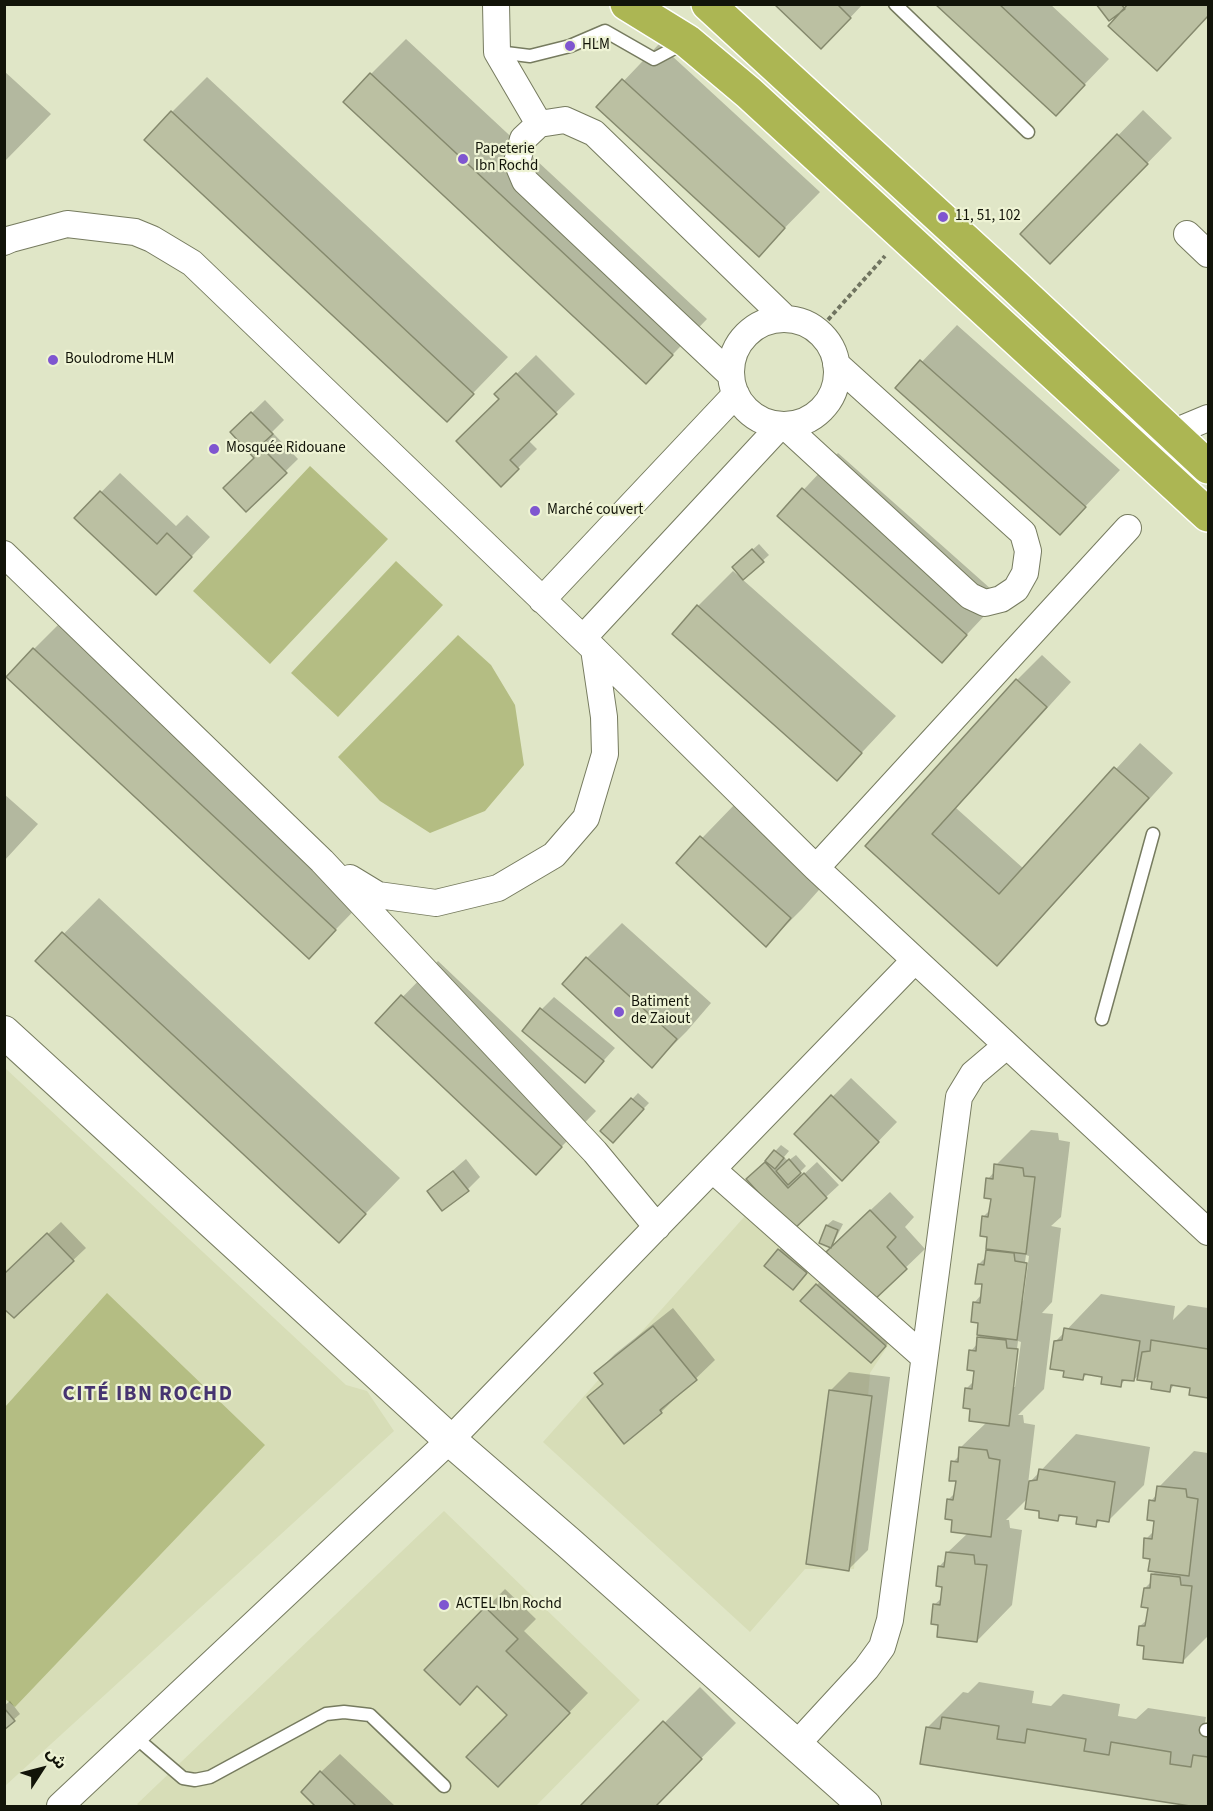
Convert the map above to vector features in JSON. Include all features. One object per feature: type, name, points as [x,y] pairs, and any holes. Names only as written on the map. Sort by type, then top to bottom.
[{"type":"highway","points":[[627,4],[687,41],[749,93],[1209,515]]},
{"type":"highway","points":[[708,4],[1209,467]]},
{"type":"street","points":[[496,4],[497,52],[538,124]]},
{"type":"street","points":[[542,600],[733,385],[733,358],[740,341],[753,329],[769,321],[786,319],[798,321],[818,331],[827,341],[836,364],[836,382],[830,399],[818,413],[802,422],[783,425],[767,423],[754,416],[744,407],[733,385],[525,181],[517,162],[524,139],[538,124],[565,120],[594,133],[786,319]]},
{"type":"street","points":[[4,242],[67,224],[135,232],[152,239],[192,263],[588,644],[816,868],[1209,1232]]},
{"type":"street","points":[[1187,234],[1209,254]]},
{"type":"street","points":[[783,425],[970,596],[986,603],[1001,599],[1016,589],[1025,573],[1028,550],[1023,533],[836,364]]},
{"type":"street","points":[[1172,434],[1209,418]]},
{"type":"street","points":[[588,644],[783,425]]},
{"type":"street","points":[[816,868],[1128,528]]},
{"type":"street","points":[[9,566],[322,861],[595,1152],[657,1227]]},
{"type":"street","points":[[322,861],[378,895],[436,903],[498,888],[554,855],[586,818],[605,754],[603,717],[588,644]]},
{"type":"street","points":[[60,1806],[450,1440],[914,961]]},
{"type":"street","points":[[4,1032],[450,1440],[578,1550],[865,1806]]},
{"type":"street","points":[[796,1744],[866,1669],[882,1647],[890,1620],[959,1097],[973,1074],[1006,1046]]},
{"type":"street","points":[[713,1170],[924,1357]]},
{"type":"lane","points":[[895,4],[1028,132]]},
{"type":"lane","points":[[497,52],[530,56],[570,46],[605,31],[654,59],[687,41]]},
{"type":"lane","points":[[1102,1019],[1153,834]]},
{"type":"lane","points":[[134,1736],[183,1778],[195,1780],[210,1777],[326,1714],[344,1712],[370,1715],[444,1786]]},
{"type":"path","points":[[818,331],[903,235]]},
{"type":"shaded area","points":[[310,466],[388,539],[270,664],[193,591]]},
{"type":"shaded area","points":[[396,561],[443,605],[338,717],[291,673]]},
{"type":"shaded area","points":[[458,635],[491,665],[515,705],[524,765],[485,811],[430,833],[380,801],[338,757]]},
{"type":"shaded area","points":[[5,1068],[346,1385],[367,1391],[394,1431],[5,1786]]},
{"type":"shaded area","points":[[745,1216],[889,1344],[870,1373],[854,1569],[805,1569],[750,1632],[543,1442]]},
{"type":"shaded area","points":[[107,1293],[265,1445],[15,1707],[4,1698],[5,1407]]},
{"type":"shaded area","name":"ACTEL Ibn Rochd","points":[[444,1511],[640,1700],[536,1806],[139,1806],[137,1804]]},
{"type":"building","points":[[774,4],[837,4],[851,18],[821,49]]},
{"type":"building","points":[[935,4],[999,4],[1085,85],[1056,116]]},
{"type":"building","points":[[1096,4],[1121,4],[1125,9],[1109,21]]},
{"type":"building","points":[[1128,4],[1208,4],[1208,16],[1157,71],[1108,26]]},
{"type":"building","points":[[370,73],[673,355],[646,384],[343,102]]},
{"type":"building","points":[[622,79],[785,228],[759,257],[596,107]]},
{"type":"building","points":[[171,111],[474,394],[447,422],[144,140]]},
{"type":"building","points":[[1117,134],[1148,164],[1050,264],[1020,234]]},
{"type":"building","points":[[920,360],[1086,507],[1060,535],[895,388]]},
{"type":"building","points":[[516,373],[557,414],[510,460],[519,469],[501,487],[456,441],[499,399],[494,394]]},
{"type":"building","points":[[251,412],[273,434],[260,446],[287,473],[246,512],[223,488],[254,458],[230,432]]},
{"type":"building","points":[[802,488],[967,635],[942,663],[777,516]]},
{"type":"building","points":[[100,491],[157,544],[167,533],[192,557],[156,595],[74,518]]},
{"type":"building","points":[[752,549],[764,562],[743,580],[732,567]]},
{"type":"building","points":[[697,605],[862,753],[837,781],[672,634]]},
{"type":"building","points":[[33,648],[336,930],[309,959],[6,677]]},
{"type":"building","points":[[1016,679],[1047,707],[932,834],[999,894],[1114,767],[1149,798],[997,966],[865,846]]},
{"type":"building","points":[[700,836],[791,918],[766,947],[676,863]]},
{"type":"building","points":[[62,932],[366,1214],[339,1243],[35,961]]},
{"type":"building","name":"Batiment de Zaiout","points":[[586,957],[677,1039],[652,1068],[562,984]]},
{"type":"building","points":[[401,995],[562,1147],[536,1175],[375,1023]]},
{"type":"building","points":[[540,1008],[604,1061],[585,1083],[522,1031]]},
{"type":"building","points":[[831,1095],[879,1142],[842,1181],[794,1134]]},
{"type":"building","points":[[631,1098],[644,1109],[613,1143],[600,1131]]},
{"type":"building","points":[[774,1150],[784,1158],[775,1169],[765,1161]]},
{"type":"building","points":[[789,1159],[801,1173],[788,1185],[776,1171]]},
{"type":"building","points":[[765,1162],[788,1188],[804,1173],[827,1198],[793,1230],[746,1179]]},
{"type":"building","points":[[994,1164],[1023,1168],[1024,1176],[1035,1177],[1026,1254],[986,1249],[987,1237],[980,1236],[982,1216],[988,1217],[991,1199],[984,1198],[986,1178],[993,1179]]},
{"type":"building","points":[[453,1171],[469,1191],[442,1211],[427,1191]]},
{"type":"building","points":[[870,1210],[896,1237],[887,1247],[907,1269],[873,1301],[826,1252]]},
{"type":"building","points":[[826,1225],[838,1230],[831,1248],[819,1243]]},
{"type":"building","points":[[47,1233],[74,1261],[14,1318],[4,1309],[4,1274]]},
{"type":"building","points":[[778,1249],[807,1273],[793,1290],[764,1266]]},
{"type":"building","points":[[986,1250],[1014,1253],[1015,1261],[1027,1263],[1017,1340],[977,1335],[978,1323],[971,1322],[973,1302],[980,1303],[982,1284],[975,1284],[978,1264],[984,1265]]},
{"type":"building","points":[[816,1284],[886,1346],[871,1363],[800,1301]]},
{"type":"building","points":[[653,1326],[697,1380],[660,1410],[662,1413],[624,1444],[587,1397],[603,1384],[594,1373]]},
{"type":"building","points":[[1064,1328],[1140,1341],[1134,1381],[1122,1380],[1121,1387],[1101,1384],[1102,1377],[1084,1374],[1083,1380],[1063,1377],[1064,1371],[1050,1369],[1054,1341],[1062,1340]]},
{"type":"building","points":[[977,1337],[1006,1340],[1007,1348],[1018,1349],[1009,1426],[969,1421],[970,1409],[963,1408],[965,1388],[972,1389],[974,1371],[967,1370],[969,1350],[976,1351]]},
{"type":"building","points":[[1151,1340],[1208,1349],[1208,1398],[1189,1395],[1190,1388],[1171,1385],[1170,1392],[1151,1389],[1152,1382],[1137,1380],[1142,1352],[1150,1351]]},
{"type":"building","points":[[829,1390],[872,1396],[849,1571],[806,1564]]},
{"type":"building","points":[[959,1447],[987,1450],[989,1458],[1000,1460],[991,1537],[951,1532],[952,1520],[945,1519],[947,1499],[953,1500],[956,1481],[949,1481],[951,1461],[958,1462]]},
{"type":"building","points":[[1039,1469],[1115,1482],[1109,1522],[1097,1520],[1096,1527],[1076,1524],[1077,1517],[1059,1515],[1058,1521],[1039,1518],[1039,1511],[1025,1509],[1029,1481],[1037,1480]]},
{"type":"building","points":[[1157,1486],[1186,1489],[1187,1497],[1198,1499],[1189,1576],[1148,1571],[1150,1559],[1143,1558],[1144,1538],[1152,1539],[1154,1521],[1147,1520],[1149,1500],[1155,1501]]},
{"type":"building","points":[[946,1552],[974,1555],[975,1564],[987,1565],[977,1642],[937,1637],[938,1625],[931,1624],[933,1604],[940,1605],[942,1587],[936,1586],[938,1566],[944,1567]]},
{"type":"building","points":[[1151,1574],[1180,1577],[1181,1585],[1192,1586],[1183,1663],[1143,1659],[1144,1646],[1137,1645],[1139,1626],[1145,1626],[1148,1608],[1141,1607],[1144,1588],[1150,1588]]},
{"type":"building","points":[[485,1607],[518,1639],[506,1651],[570,1713],[498,1787],[466,1757],[507,1715],[477,1686],[460,1705],[424,1670]]},
{"type":"building","points":[[4,1708],[15,1721],[4,1730]]},
{"type":"building","points":[[942,1717],[999,1726],[997,1739],[1025,1743],[1027,1729],[1086,1739],[1084,1751],[1109,1755],[1111,1742],[1171,1752],[1170,1764],[1191,1767],[1193,1755],[1208,1757],[1208,1806],[1190,1806],[920,1764],[926,1727],[940,1729]]},
{"type":"building","points":[[663,1721],[702,1759],[656,1806],[580,1806]]},
{"type":"building","points":[[320,1771],[356,1806],[315,1806],[301,1792]]},
{"type":"place","name":"HLM","points":[[570,46]]},
{"type":"place","name":"Papeterie Ibn Rochd","points":[[463,159]]},
{"type":"place","name":"11, 51, 102","points":[[943,217]]},
{"type":"place","name":"Boulodrome HLM","points":[[53,360]]},
{"type":"place","name":"Mosquée Ridouane","points":[[214,449]]},
{"type":"place","name":"Marché couvert","points":[[535,511]]},
{"type":"place","name":"Batiment de Zaiout","points":[[619,1012]]},
{"type":"place","name":"ACTEL Ibn Rochd","points":[[444,1605]]},
{"type":"district","name":"CITÉ IBN ROCHD","points":[[148,1395]]}]
